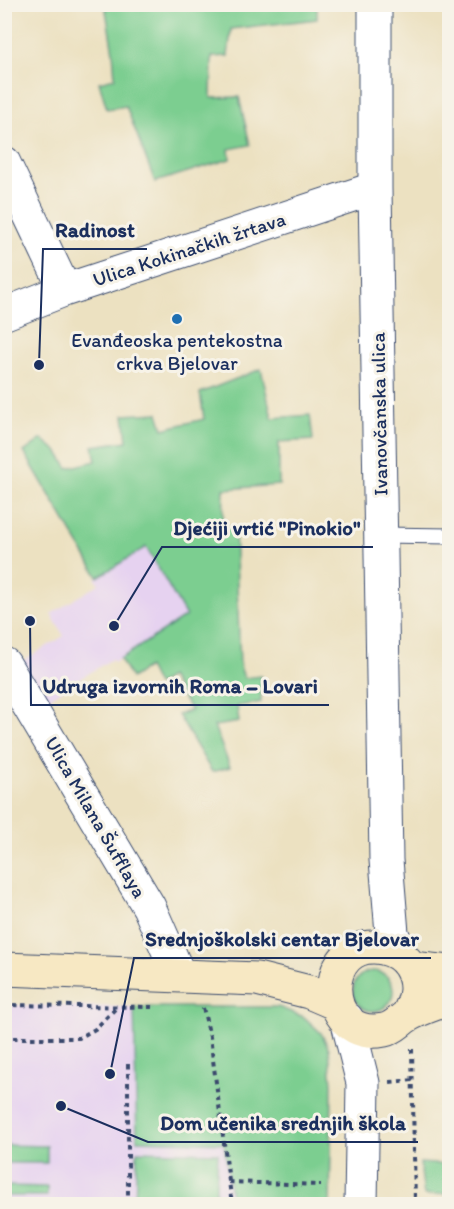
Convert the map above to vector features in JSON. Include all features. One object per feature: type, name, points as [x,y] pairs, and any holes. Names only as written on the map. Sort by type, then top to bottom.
[{"type":"main road","points":[[257,979],[303,971],[355,954],[383,948],[406,962],[450,972]]},
{"type":"main road","points":[[342,1012],[334,993],[335,978],[355,954]]},
{"type":"main road","points":[[406,962],[416,980],[417,993],[406,1029]]},
{"type":"main road","points":[[4,969],[257,979],[309,992],[342,1012],[358,1027],[371,1031],[406,1029],[450,998]]},
{"type":"street","name":"Ivanovčanska ulica","points":[[375,4],[375,188],[386,860],[392,933],[406,962]]},
{"type":"street","points":[[4,162],[65,290]]},
{"type":"street","name":"Ulica Kokinačkih žrtava","points":[[4,314],[65,290],[375,188]]},
{"type":"street","name":"Ulica Milana Šufflaya","points":[[4,664],[148,907],[179,975]]},
{"type":"street","name":"Ivanovčanska ulica","points":[[355,954],[373,927],[386,860]]},
{"type":"street","points":[[342,1012],[363,1083],[361,1204]]},
{"type":"street","points":[[363,1083],[375,1056],[406,1029]]},
{"type":"lane","points":[[381,535],[450,536]]},
{"type":"path","points":[[4,1005],[160,1007]]},
{"type":"path","points":[[4,1038],[79,1038],[95,1029],[117,1007]]},
{"type":"path","points":[[192,1007],[211,1008]]},
{"type":"path","points":[[203,1008],[210,1037],[232,1204]]},
{"type":"path","points":[[406,1029],[414,1080],[415,1204]]},
{"type":"path","points":[[128,1064],[128,1204]]},
{"type":"path","points":[[363,1083],[414,1080]]},
{"type":"path","points":[[229,1182],[321,1185]]},
{"type":"shaded area","points":[[146,547],[186,616],[120,659],[114,662],[112,659],[33,708],[8,670],[64,636],[51,614],[99,584],[95,578]]},
{"type":"shaded area","points":[[5,1005],[203,1008],[232,1204],[5,1204]]},
{"type":"green space","points":[[105,5],[317,5],[317,19],[231,29],[228,56],[212,57],[211,98],[239,97],[250,145],[229,149],[230,159],[155,182],[126,106],[107,109],[99,82],[115,78]]},
{"type":"green space","points":[[261,369],[272,418],[310,415],[313,440],[279,442],[279,485],[224,489],[223,527],[235,527],[240,666],[244,678],[261,676],[261,702],[237,706],[239,722],[214,726],[230,767],[212,772],[178,715],[191,710],[170,677],[157,685],[148,667],[131,678],[120,659],[186,616],[146,547],[98,577],[24,452],[42,439],[57,451],[68,468],[96,461],[93,446],[127,441],[124,415],[158,413],[163,429],[204,419],[200,393]]},
{"type":"green space","points":[[373,971],[387,977],[393,991],[387,1005],[373,1011],[359,1005],[353,991],[359,977]]},
{"type":"green space","points":[[134,1007],[278,1007],[304,1017],[321,1033],[329,1049],[332,1084],[330,1204],[232,1204],[224,1143],[137,1140]]},
{"type":"green space","points":[[5,1145],[47,1146],[47,1163],[5,1163]]},
{"type":"green space","points":[[137,1151],[218,1153],[215,1204],[135,1204]]},
{"type":"green space","points":[[420,1163],[449,1165],[449,1194],[424,1195]]},
{"type":"green space","points":[[5,1186],[47,1187],[47,1196],[5,1196]]},
{"type":"place","name":"Evanđeoska pentekostna crkva Bjelovar","points":[[177,319]]},
{"type":"place","name":"Radinost","points":[[39,365]]},
{"type":"place","name":"Udruga izvornih Roma – Lovari","points":[[30,621]]},
{"type":"place","name":"Djećiji vrtić \"Pinokio\"","points":[[114,626]]},
{"type":"place","name":"Srednjoškolski centar Bjelovar","points":[[110,1074]]},
{"type":"place","name":"Dom učenika srednjih škola","points":[[61,1106]]}]
